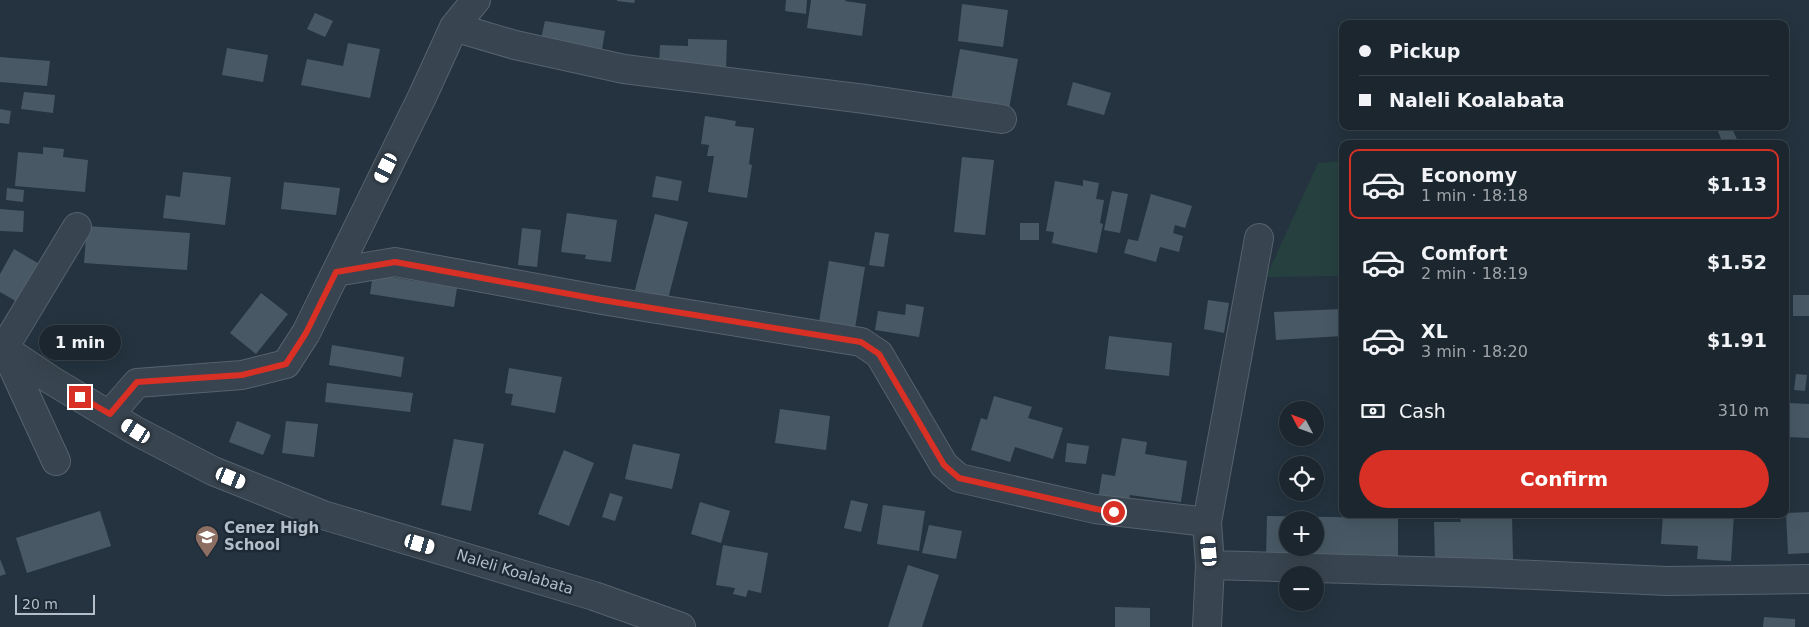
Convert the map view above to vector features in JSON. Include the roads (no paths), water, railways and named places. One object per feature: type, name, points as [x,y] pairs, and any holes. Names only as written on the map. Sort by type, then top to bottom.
[{"type":"street","points":[[110,414],[137,382],[242,375],[286,364],[306,333],[422,97],[454,27],[468,2]]},
{"type":"street","points":[[454,27],[516,45],[624,69],[865,99],[1002,119]]},
{"type":"street","points":[[56,461],[2,347],[77,227]]},
{"type":"street","points":[[1207,627],[1210,565],[1206,522],[1259,238]]},
{"type":"street","points":[[336,272],[395,262],[602,300],[861,342],[879,354],[944,465],[959,478],[1096,509],[1206,522]]},
{"type":"street","name":"Naleli Koalabata","points":[[2,347],[51,380],[136,431],[213,471],[323,515],[594,596],[681,627]]},
{"type":"street","points":[[1210,565],[1488,573],[1667,581],[1809,579]]},
{"type":"place","name":"Cenez High School","points":[[207,558]]}]
